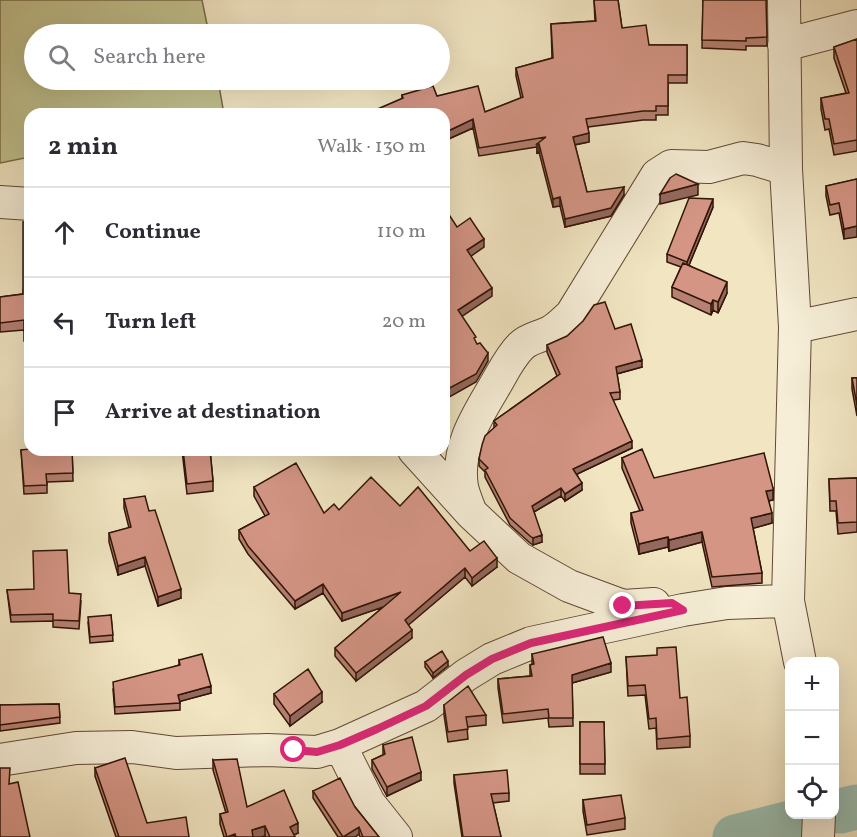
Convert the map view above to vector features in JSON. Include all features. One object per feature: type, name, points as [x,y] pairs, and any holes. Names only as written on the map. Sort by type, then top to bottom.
[{"type":"street","points":[[784,0],[786,169],[795,327],[788,601],[799,657]]},
{"type":"street","points":[[784,45],[857,26]]},
{"type":"street","points":[[471,513],[462,488],[461,467],[465,442],[475,419],[513,356],[523,345],[560,326],[571,315],[657,175],[671,166],[709,167],[743,158],[786,169]]},
{"type":"street","points":[[0,202],[24,204]]},
{"type":"street","points":[[795,327],[857,314]]},
{"type":"street","points":[[419,456],[471,513],[519,558],[569,586],[623,606],[672,603],[683,610]]},
{"type":"street","points":[[0,760],[76,748],[132,747],[176,753],[267,750],[317,752],[340,745],[426,706],[466,675],[492,659],[531,643],[683,610],[728,603],[788,601]]},
{"type":"street","points":[[340,745],[369,803],[396,837]]},
{"type":"street","points":[[818,837],[819,819]]},
{"type":"green space","points":[[0,0],[202,0],[207,24],[24,24],[24,90],[220,90],[223,108],[24,108],[24,158],[0,163]]},
{"type":"building","points":[[594,0],[618,0],[622,28],[646,25],[649,45],[687,45],[687,75],[668,75],[668,106],[656,106],[656,111],[586,119],[589,133],[573,137],[587,192],[624,187],[611,208],[565,219],[560,197],[553,199],[539,144],[537,144],[546,137],[479,148],[473,119],[450,130],[450,108],[380,108],[403,98],[402,95],[419,90],[435,90],[437,96],[478,86],[485,112],[523,97],[516,68],[553,58],[551,24],[596,21]]},
{"type":"building","points":[[703,0],[766,0],[767,37],[746,38],[746,41],[702,40]]},
{"type":"building","points":[[857,39],[857,140],[834,144],[829,119],[825,119],[821,98],[849,93],[834,47]]},
{"type":"building","points":[[676,174],[698,184],[660,194],[670,178]]},
{"type":"building","points":[[857,179],[857,226],[844,229],[839,203],[830,205],[826,186]]},
{"type":"building","points":[[689,198],[713,199],[687,262],[667,254]]},
{"type":"building","points":[[450,216],[457,227],[470,218],[484,239],[467,250],[492,288],[458,310],[476,337],[474,338],[477,344],[480,343],[488,353],[476,374],[450,388]]},
{"type":"building","points":[[24,222],[24,320],[0,323],[0,297],[23,294]]},
{"type":"building","points":[[683,263],[727,282],[718,302],[713,300],[711,304],[672,287]]},
{"type":"building","points":[[605,302],[615,329],[631,324],[642,360],[616,367],[620,392],[610,393],[632,441],[573,469],[582,483],[565,494],[561,488],[532,506],[542,535],[533,538],[510,518],[485,470],[488,468],[479,459],[482,445],[485,436],[497,425],[494,421],[560,374],[547,345],[567,336],[583,321],[594,305]]},
{"type":"building","points":[[852,378],[857,378],[857,405]]},
{"type":"building","points":[[642,449],[654,478],[764,453],[773,488],[773,490],[766,491],[772,513],[751,518],[762,573],[712,577],[702,532],[639,544],[631,513],[643,510],[622,458]]},
{"type":"building","points":[[21,450],[24,450],[24,456],[72,456],[73,473],[46,474],[47,485],[24,486]]},
{"type":"building","points":[[184,456],[211,456],[213,481],[187,484]]},
{"type":"building","points":[[296,463],[324,513],[334,504],[339,510],[371,477],[400,506],[418,487],[470,551],[484,541],[497,558],[472,578],[465,568],[405,620],[412,630],[356,673],[335,648],[401,592],[342,613],[323,584],[295,601],[248,546],[239,530],[269,514],[254,487]]},
{"type":"building","points":[[857,478],[857,522],[838,523],[836,501],[830,501],[829,479]]},
{"type":"building","points":[[145,496],[149,511],[155,510],[181,589],[158,597],[145,557],[118,566],[109,533],[131,527],[124,499]]},
{"type":"building","points":[[67,550],[69,593],[81,594],[79,621],[53,620],[53,614],[11,615],[7,590],[34,589],[33,551]]},
{"type":"building","points":[[111,615],[113,635],[90,637],[88,617]]},
{"type":"building","points":[[603,637],[611,663],[572,675],[573,718],[549,718],[548,709],[503,714],[498,679],[532,676],[530,665],[534,664],[532,654]]},
{"type":"building","points":[[676,647],[680,698],[687,697],[690,736],[657,739],[656,718],[649,719],[645,685],[628,686],[626,657],[657,655],[657,648]]},
{"type":"building","points":[[442,651],[448,661],[433,673],[425,662]]},
{"type":"building","points":[[202,654],[211,686],[178,695],[180,703],[115,707],[113,682],[180,665],[179,660]]},
{"type":"building","points":[[308,669],[322,692],[290,716],[274,694]]},
{"type":"building","points":[[468,686],[486,715],[466,717],[468,729],[448,732],[444,705]]},
{"type":"building","points":[[59,704],[60,717],[0,725],[0,705]]},
{"type":"building","points":[[580,722],[604,722],[605,764],[580,764]]},
{"type":"building","points":[[412,737],[421,772],[387,787],[372,760],[385,754],[383,745]]},
{"type":"building","points":[[125,758],[147,823],[186,817],[189,837],[119,837],[95,768]]},
{"type":"building","points":[[237,759],[247,807],[284,790],[298,823],[290,827],[295,837],[270,837],[265,826],[252,830],[253,837],[236,837],[235,834],[227,837],[220,814],[228,812],[213,760]]},
{"type":"building","points":[[0,768],[10,768],[9,784],[18,782],[30,837],[0,837]]},
{"type":"building","points":[[507,770],[509,793],[491,794],[501,837],[463,837],[454,775]]},
{"type":"building","points":[[340,778],[355,807],[379,837],[363,837],[359,827],[343,837],[313,791]]},
{"type":"building","points":[[621,795],[625,818],[587,825],[583,800]]},
{"type":"waterway","points":[[840,811],[857,807]]},
{"type":"waterway","points":[[735,837],[798,821]]},
{"type":"route","points":[[294,750],[317,752],[377,729],[426,706],[466,675],[492,659],[531,643],[683,610],[672,603],[623,606]]}]
